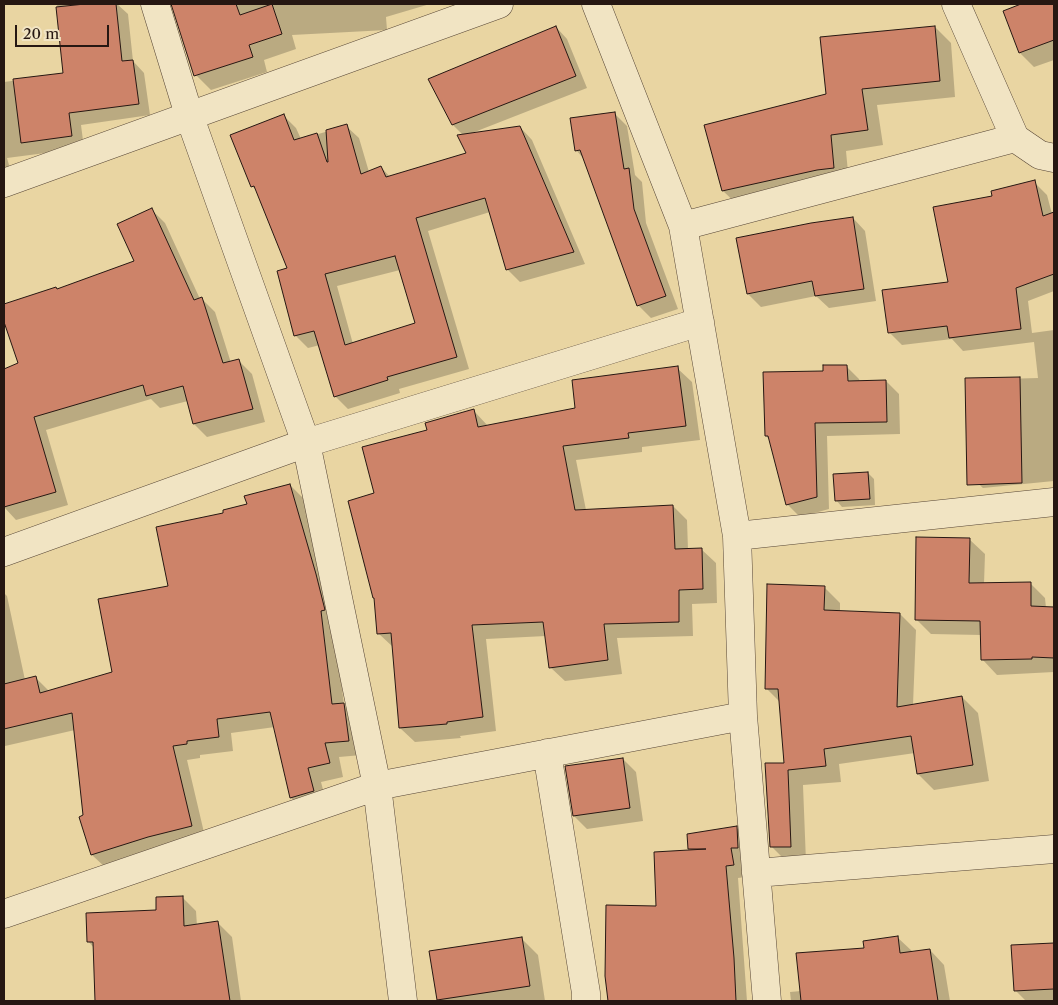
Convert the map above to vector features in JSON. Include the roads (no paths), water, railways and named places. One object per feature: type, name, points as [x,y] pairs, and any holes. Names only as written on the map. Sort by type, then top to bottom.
[{"type":"street","points":[[155,4],[189,115],[306,443],[377,786],[403,1001]]},
{"type":"street","points":[[4,183],[499,4]]},
{"type":"street","points":[[596,4],[684,226],[737,536],[743,716],[767,1001]]},
{"type":"street","points":[[956,4],[1015,138],[1040,154],[1054,158]]},
{"type":"street","points":[[684,226],[1015,138]]},
{"type":"street","points":[[4,552],[306,443],[700,322]]},
{"type":"street","points":[[737,536],[1054,502]]},
{"type":"street","points":[[4,914],[377,786],[743,716]]},
{"type":"street","points":[[547,753],[586,1001]]},
{"type":"street","points":[[756,873],[1054,849]]}]
